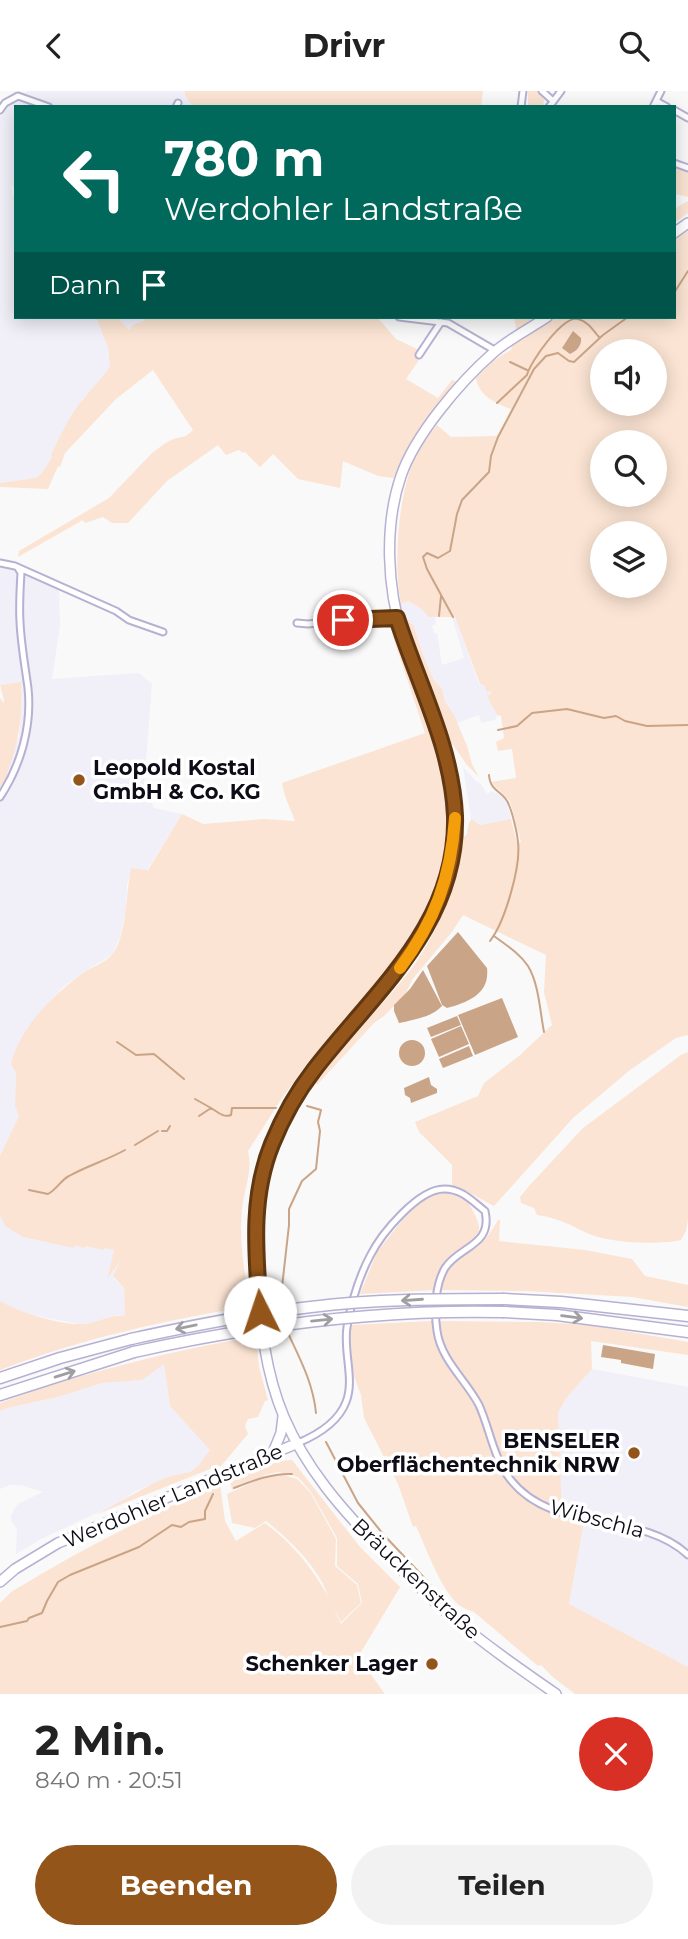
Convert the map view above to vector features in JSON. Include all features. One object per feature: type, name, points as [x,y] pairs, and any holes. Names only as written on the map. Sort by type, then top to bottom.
[{"type":"highway","points":[[0,1378],[131,1339],[244,1315],[314,1306],[430,1299],[504,1299],[561,1302],[688,1317]]},
{"type":"highway","points":[[0,1395],[134,1352],[188,1340],[320,1320],[411,1312],[504,1312],[558,1315],[688,1332]]},
{"type":"main road","name":"Werdohler Landstraße","points":[[0,1582],[15,1569],[58,1543],[298,1443],[283,1415],[263,1341],[258,1288],[256,1211],[266,1162],[281,1123],[306,1081],[382,991],[428,924],[442,893],[452,855],[455,819],[449,767],[434,717],[397,618],[392,596],[389,571],[392,519],[401,474],[412,450],[470,375],[496,351],[544,319]]},
{"type":"main road","points":[[272,1455],[281,1433],[283,1415]]},
{"type":"main road","name":"Bräuckenstraße","points":[[298,1443],[322,1484],[342,1509],[407,1576],[450,1615],[555,1694]]},
{"type":"street","points":[[542,91],[553,101]]},
{"type":"street","points":[[550,105],[561,91]]},
{"type":"street","points":[[655,104],[661,91]]},
{"type":"street","points":[[0,110],[5,103],[18,96],[43,105]]},
{"type":"street","points":[[416,319],[448,323],[496,351]]},
{"type":"street","points":[[419,355],[441,322]]},
{"type":"street","points":[[0,563],[78,593],[124,617],[163,632]]},
{"type":"street","points":[[0,797],[15,771],[23,748],[27,719],[28,688],[20,623],[21,573],[18,568]]},
{"type":"street","points":[[297,623],[397,618]]},
{"type":"street","name":"Wibschla","points":[[298,1443],[310,1438],[337,1418],[347,1401],[347,1325],[355,1294],[370,1256],[414,1203],[439,1189],[455,1191],[471,1198],[485,1211],[487,1221],[479,1240],[445,1268],[438,1290],[437,1334],[444,1354],[480,1407],[496,1454],[505,1471],[518,1488],[544,1506],[657,1536],[688,1555]]},
{"type":"shaded area","points":[[15,91],[185,91],[192,105],[14,105],[14,186],[11,185],[14,197],[14,319],[97,319],[108,348],[110,367],[85,396],[67,424],[51,453],[46,469],[35,478],[0,483],[0,104]]},
{"type":"shaded area","points":[[185,91],[483,91],[481,105],[192,105]]},
{"type":"shaded area","points":[[528,91],[539,91],[544,100],[543,105],[528,105]]},
{"type":"shaded area","points":[[676,169],[688,173],[688,197],[676,194]]},
{"type":"shaded area","points":[[688,201],[688,213],[676,222],[676,208]]},
{"type":"shaded area","points":[[688,229],[688,1035],[676,1038],[630,1070],[573,1118],[494,1206],[457,1186],[452,1187],[452,1165],[419,1132],[415,1122],[478,1096],[484,1083],[519,1056],[552,1025],[544,992],[546,955],[463,915],[412,980],[405,995],[374,1023],[317,1085],[315,1081],[322,1069],[391,994],[430,940],[450,892],[459,842],[467,834],[471,819],[480,825],[511,819],[517,843],[521,842],[510,801],[491,782],[516,778],[512,749],[498,751],[496,742],[504,738],[501,716],[497,715],[487,696],[491,694],[490,691],[487,692],[484,685],[480,684],[455,617],[428,617],[423,610],[409,601],[401,604],[397,569],[401,510],[415,457],[437,425],[451,437],[497,436],[511,409],[484,394],[476,378],[494,360],[511,350],[512,346],[552,319],[676,319],[676,237]]},
{"type":"shaded area","points":[[97,319],[119,319],[129,330],[144,319],[379,319],[396,339],[419,350],[417,354],[421,357],[406,379],[438,398],[452,380],[459,382],[394,478],[378,476],[343,461],[340,488],[298,479],[273,454],[260,467],[245,452],[239,450],[226,455],[218,445],[167,481],[128,523],[112,523],[103,517],[85,523],[83,520],[18,557],[19,551],[109,498],[164,444],[186,436],[193,430],[153,370],[116,399],[65,453],[48,489],[0,487],[0,483],[35,478],[43,471],[75,410],[110,367],[108,348]]},
{"type":"shaded area","points":[[119,319],[144,319],[143,320],[129,330]]},
{"type":"shaded area","points":[[514,319],[538,319],[517,333]]},
{"type":"shaded area","points":[[573,331],[581,341],[579,347],[570,354],[562,348]]},
{"type":"shaded area","points":[[0,566],[19,570],[62,588],[59,591],[60,626],[52,679],[139,673],[152,684],[144,785],[154,808],[182,814],[147,870],[131,868],[120,937],[112,955],[62,988],[40,1012],[16,1073],[15,1106],[19,1116],[0,1156],[0,788],[8,774],[6,773],[19,736],[22,702],[21,682],[0,685]]},
{"type":"shaded area","points":[[409,601],[423,610],[428,617],[435,616],[436,624],[432,626],[435,634],[437,633],[442,665],[464,658],[452,617],[455,617],[479,684],[484,685],[491,694],[488,696],[497,715],[495,720],[481,723],[479,715],[457,723],[445,702],[442,689],[434,680],[414,627],[402,611],[401,604]]},
{"type":"shaded area","points":[[406,619],[414,627],[424,657],[454,715],[479,777],[451,742]]},
{"type":"shaded area","points":[[391,631],[412,673],[433,734],[447,792],[447,849],[441,878],[431,906],[407,951],[309,1061],[248,1151],[248,1180],[242,1209],[241,1233],[251,1306],[124,1332],[61,1349],[0,1370],[0,1301],[39,1317],[72,1324],[87,1324],[114,1316],[125,1316],[124,1288],[113,1276],[121,1260],[108,1278],[114,1250],[75,1245],[73,1248],[23,1237],[5,1226],[0,1215],[0,1156],[19,1116],[15,1106],[16,1073],[11,1064],[15,1050],[39,1013],[60,991],[83,973],[105,961],[116,949],[123,927],[131,868],[148,870],[182,814],[203,824],[264,819],[295,821],[282,783],[425,733]]},
{"type":"shaded area","points":[[21,682],[21,717],[17,739],[8,774],[0,788],[0,698],[4,703],[4,700],[0,685]]},
{"type":"shaded area","points":[[463,767],[481,784],[487,794],[492,791],[507,802],[511,819],[480,825],[471,819]]},
{"type":"shaded area","points":[[458,932],[487,968],[487,977],[481,991],[470,1000],[447,1008],[442,1005],[427,966]]},
{"type":"shaded area","points":[[423,970],[442,1006],[428,1015],[399,1023],[394,1005],[410,989]]},
{"type":"shaded area","points":[[502,998],[518,1037],[475,1055],[458,1015]]},
{"type":"shaded area","points":[[457,1016],[461,1025],[431,1037],[427,1028]]},
{"type":"shaded area","points":[[461,1026],[469,1044],[439,1057],[431,1039]]},
{"type":"shaded area","points":[[412,1040],[422,1043],[425,1053],[422,1063],[412,1066],[402,1063],[399,1053],[402,1043]]},
{"type":"shaded area","points":[[469,1046],[473,1056],[443,1068],[439,1059]]},
{"type":"shaded area","points":[[688,1052],[688,1220],[681,1240],[634,1242],[598,1237],[558,1220],[537,1215],[534,1208],[521,1203],[520,1197],[529,1186],[583,1128]]},
{"type":"shaded area","points":[[429,1077],[437,1093],[411,1103],[404,1088]]},
{"type":"shaded area","points":[[446,1192],[468,1201],[479,1227],[476,1238],[446,1262],[435,1290],[360,1294],[377,1252],[413,1207],[427,1197]]},
{"type":"shaded area","points":[[0,1215],[6,1226],[23,1237],[73,1248],[74,1245],[114,1250],[110,1275],[121,1259],[114,1279],[124,1288],[125,1317],[117,1315],[79,1324],[37,1316],[2,1303]]},
{"type":"shaded area","points":[[498,1220],[499,1241],[585,1250],[632,1259],[645,1276],[688,1285],[688,1307],[632,1297],[442,1290],[449,1269],[489,1235]]},
{"type":"shaded area","points":[[432,1321],[590,1325],[688,1342],[688,1355],[591,1341],[592,1369],[567,1397],[558,1413],[562,1509],[560,1517],[584,1522],[569,1604],[688,1667],[688,1694],[575,1694],[474,1612],[459,1605],[452,1598],[434,1568],[416,1526],[413,1527],[398,1484],[364,1418],[349,1351],[351,1325]]},
{"type":"shaded area","points":[[256,1336],[259,1367],[268,1400],[258,1417],[248,1419],[245,1426],[248,1434],[221,1466],[95,1515],[154,1483],[190,1472],[210,1450],[170,1406],[164,1364],[142,1380],[102,1383],[0,1411],[0,1403],[94,1372]]},
{"type":"shaded area","points":[[603,1345],[655,1354],[653,1369],[601,1357]]},
{"type":"shaded area","points":[[164,1363],[170,1406],[211,1450],[190,1472],[171,1476],[136,1491],[118,1503],[41,1539],[16,1554],[17,1529],[12,1522],[13,1511],[18,1504],[43,1492],[21,1485],[0,1489],[0,1411],[102,1383],[142,1380]]},
{"type":"shaded area","points":[[592,1369],[688,1387],[688,1667],[569,1604],[584,1523],[560,1517],[562,1509],[558,1413],[567,1397]]},
{"type":"shaded area","points":[[292,1460],[360,1547],[400,1587],[358,1657],[385,1694],[0,1694],[0,1603],[11,1592],[113,1535],[220,1484],[225,1521],[236,1541],[265,1523],[301,1556],[328,1596],[310,1565],[293,1545],[266,1521],[255,1528],[232,1523],[227,1494],[265,1477],[280,1474],[297,1479],[310,1492],[336,1539],[335,1566],[357,1585],[361,1603],[341,1622],[333,1607],[341,1624],[362,1603],[358,1584],[337,1566],[337,1538],[311,1492],[298,1477],[279,1472],[265,1475],[232,1490],[230,1480],[280,1461]]},
{"type":"waterway","points":[[676,290],[688,271]]},
{"type":"waterway","points":[[527,375],[534,360],[564,324],[578,319],[590,326],[599,337]]},
{"type":"waterway","points":[[453,617],[423,557],[427,553],[438,558],[450,551],[462,500],[489,472],[498,437],[534,369],[546,356],[558,353],[574,362],[625,319]]},
{"type":"waterway","points":[[510,362],[527,370]]},
{"type":"waterway","points":[[497,403],[527,375]]},
{"type":"waterway","points":[[439,616],[441,596]]},
{"type":"waterway","points":[[498,730],[517,726],[532,713],[567,709],[604,718],[616,716],[647,726],[688,725]]},
{"type":"waterway","points":[[489,775],[492,785],[507,800],[518,842],[517,865],[506,908],[490,941]]},
{"type":"waterway","points":[[494,936],[516,953],[532,973],[544,1032]]},
{"type":"waterway","points":[[117,1042],[136,1055],[154,1054],[184,1079]]},
{"type":"waterway","points":[[195,1099],[211,1108]]},
{"type":"waterway","points":[[282,1306],[289,1209],[302,1181],[316,1169],[321,1110],[307,1106]]},
{"type":"waterway","points":[[199,1116],[211,1108],[225,1116],[231,1115],[232,1108],[276,1108]]},
{"type":"waterway","points":[[162,1131],[167,1131],[170,1126]]},
{"type":"waterway","points":[[135,1145],[158,1131]]},
{"type":"waterway","points":[[29,1190],[48,1194],[69,1176],[125,1150]]},
{"type":"waterway","points":[[286,1329],[309,1380],[316,1413]]},
{"type":"waterway","points":[[326,1442],[358,1503],[431,1585]]},
{"type":"waterway","points":[[234,1488],[270,1476],[292,1474]]},
{"type":"waterway","points":[[0,1627],[27,1621],[42,1613],[58,1582],[70,1575],[139,1547],[172,1525],[181,1527],[189,1522],[205,1519],[205,1511],[213,1494]]},
{"type":"slow traffic","points":[[400,968],[428,924],[442,893],[452,855],[455,818]]},
{"type":"place","name":"Leopold Kostal GmbH & Co. KG","points":[[79,780]]},
{"type":"place","name":"BENSELER Oberflächentechnik NRW","points":[[634,1453]]},
{"type":"place","name":"Schenker Lager","points":[[432,1664]]},
{"type":"route","points":[[260,1312],[256,1211],[271,1146],[306,1081],[382,991],[411,952],[442,893],[452,855],[455,819],[449,767],[434,717],[397,618],[343,620]]}]
